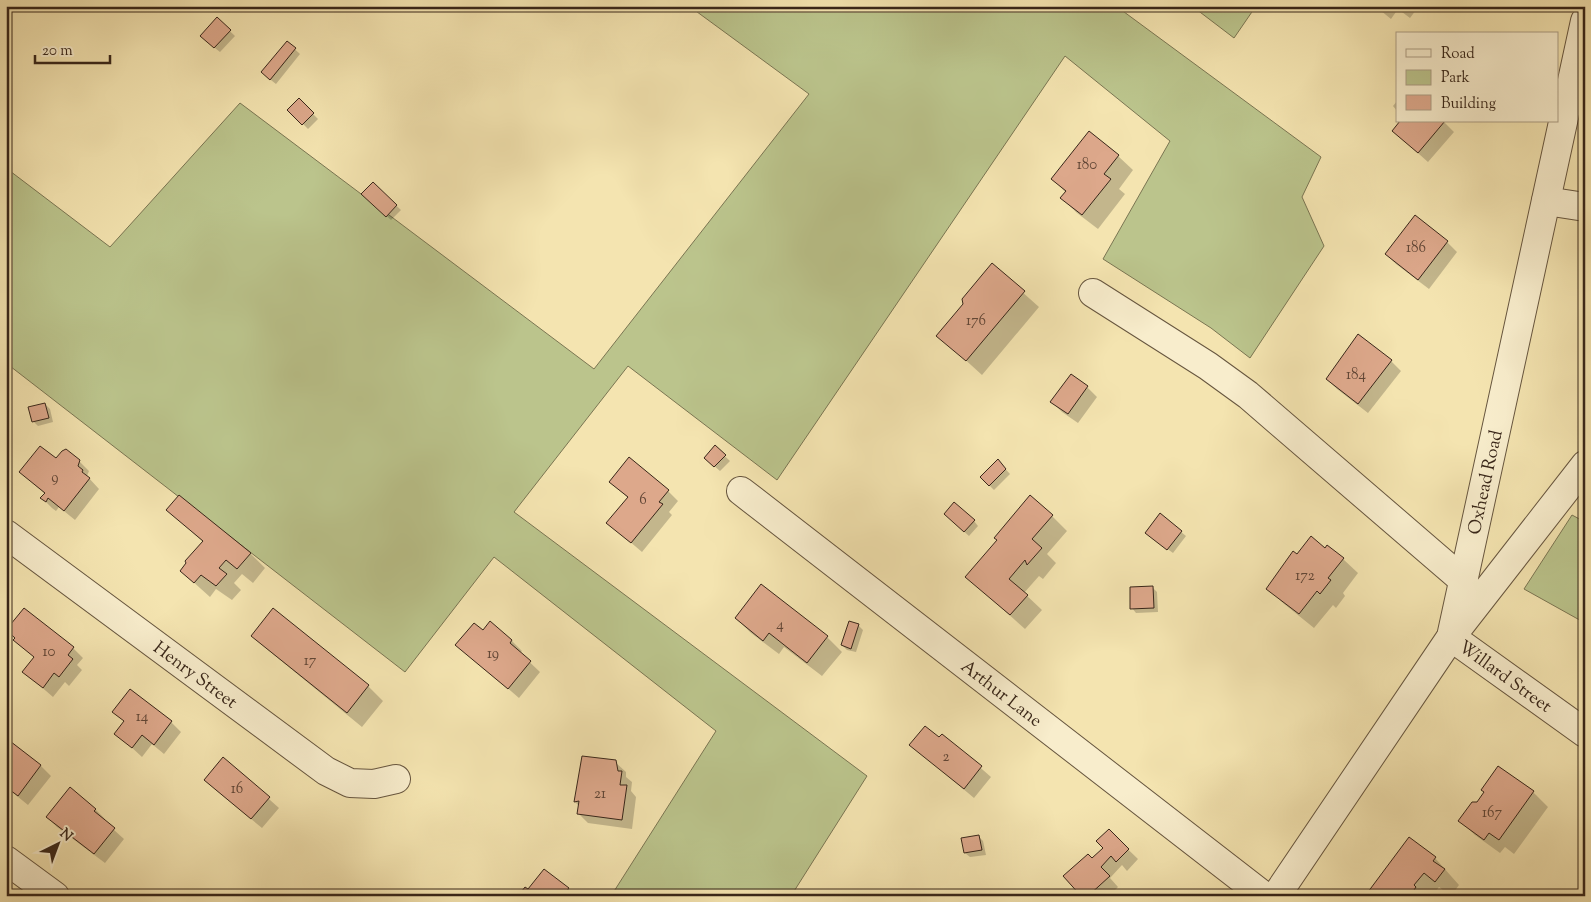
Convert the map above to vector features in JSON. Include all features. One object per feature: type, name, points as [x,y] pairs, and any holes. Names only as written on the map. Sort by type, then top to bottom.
[{"type":"street","name":"Oxhead Road","points":[[1276,896],[1451,637],[1585,21]]},
{"type":"street","points":[[1546,201],[1585,208]]},
{"type":"street","points":[[1093,293],[1208,366],[1248,395],[1464,581]]},
{"type":"street","points":[[1451,637],[1585,465]]},
{"type":"street","name":"Arthur Lane","points":[[741,491],[1264,896]]},
{"type":"street","name":"Henry Street","points":[[6,534],[326,771],[350,783],[374,784],[396,779]]},
{"type":"street","name":"Willard Street","points":[[1451,637],[1585,733]]},
{"type":"street","points":[[6,860],[56,896]]},
{"type":"green space","points":[[689,6],[1116,6],[1321,157],[1302,197],[1324,246],[1250,358],[1211,328],[1103,259],[1170,141],[1065,56],[777,480],[628,366],[514,512],[867,776],[791,896],[611,896],[716,731],[494,557],[405,672],[6,363],[6,168],[110,247],[240,103],[594,369],[809,94]]},
{"type":"green space","points":[[1192,6],[1256,6],[1234,38]]},
{"type":"green space","points":[[1572,515],[1585,522],[1585,623],[1524,589]]},
{"type":"building","points":[[217,17],[231,30],[214,48],[200,36]]},
{"type":"building","points":[[287,41],[296,48],[270,80],[261,72]]},
{"type":"building","points":[[299,98],[314,113],[302,125],[287,110]]},
{"type":"building","points":[[1399,122],[1444,122],[1418,153],[1392,131]]},
{"type":"building","points":[[1089,131],[1119,155],[1104,174],[1111,179],[1082,215],[1060,198],[1066,191],[1051,179]]},
{"type":"building","points":[[373,182],[397,205],[386,217],[361,194]]},
{"type":"building","points":[[1415,215],[1448,241],[1418,280],[1385,254]]},
{"type":"building","points":[[992,263],[1025,291],[966,361],[936,336],[963,304],[962,299]]},
{"type":"building","points":[[1358,334],[1392,360],[1358,404],[1326,379]]},
{"type":"building","points":[[1071,374],[1088,386],[1068,414],[1050,402]]},
{"type":"building","points":[[45,403],[49,418],[32,422],[28,407]]},
{"type":"building","points":[[715,445],[726,455],[714,467],[704,458]]},
{"type":"building","points":[[40,446],[56,458],[66,449],[80,460],[78,466],[90,478],[64,511],[48,498],[46,502],[40,498],[45,493],[19,472]]},
{"type":"building","points":[[629,457],[669,490],[659,502],[663,504],[631,543],[606,523],[628,497],[609,482]]},
{"type":"building","points":[[998,459],[1006,469],[989,486],[980,477]]},
{"type":"building","points":[[179,495],[251,553],[237,569],[226,560],[219,568],[227,574],[216,586],[201,575],[194,583],[180,571],[186,563],[185,561],[203,541],[166,510]]},
{"type":"building","points":[[1030,495],[1053,515],[1032,539],[1042,548],[1027,565],[1025,560],[1009,579],[1028,595],[1010,615],[965,577],[997,540],[994,538]]},
{"type":"building","points":[[954,502],[975,520],[964,532],[944,514]]},
{"type":"building","points":[[1160,513],[1182,531],[1167,550],[1145,533]]},
{"type":"building","points":[[1311,536],[1325,548],[1327,545],[1344,558],[1328,578],[1331,580],[1320,594],[1317,591],[1299,614],[1266,589],[1293,551],[1297,554]]},
{"type":"building","points":[[761,584],[828,636],[807,663],[769,633],[763,641],[735,618]]},
{"type":"building","points":[[1153,586],[1154,608],[1130,609],[1130,587]]},
{"type":"building","points":[[24,608],[74,647],[68,655],[73,659],[59,677],[54,673],[43,688],[22,672],[34,657],[13,640],[15,638],[6,630]]},
{"type":"building","points":[[273,608],[369,685],[347,713],[251,636]]},
{"type":"building","points":[[490,621],[512,640],[510,643],[531,661],[508,689],[455,645],[474,623],[483,630]]},
{"type":"building","points":[[849,621],[859,624],[851,649],[841,645]]},
{"type":"building","points":[[130,689],[172,721],[154,745],[142,735],[132,748],[114,734],[124,721],[112,712]]},
{"type":"building","points":[[925,726],[939,737],[942,734],[982,766],[964,789],[909,745]]},
{"type":"building","points":[[6,738],[41,765],[18,796],[6,787]]},
{"type":"building","points":[[582,756],[616,760],[618,771],[622,771],[620,785],[627,785],[622,820],[577,814],[579,801],[574,802]]},
{"type":"building","points":[[223,757],[270,797],[251,819],[204,780]]},
{"type":"building","points":[[1498,766],[1534,791],[1499,840],[1489,833],[1484,840],[1458,821],[1472,802],[1477,802],[1484,792],[1481,790]]},
{"type":"building","points":[[70,787],[96,809],[94,811],[115,828],[94,854],[46,817]]},
{"type":"building","points":[[1109,829],[1129,849],[1116,862],[1111,856],[1101,867],[1110,876],[1088,896],[1081,896],[1063,876],[1088,854],[1092,858],[1103,848],[1096,841]]},
{"type":"building","points":[[979,835],[982,850],[964,853],[961,838]]},
{"type":"building","points":[[1409,837],[1436,857],[1433,861],[1445,869],[1435,882],[1424,873],[1414,885],[1416,887],[1410,896],[1365,896]]},
{"type":"building","points":[[544,869],[569,888],[563,896],[518,896],[525,887],[528,889]]}]
